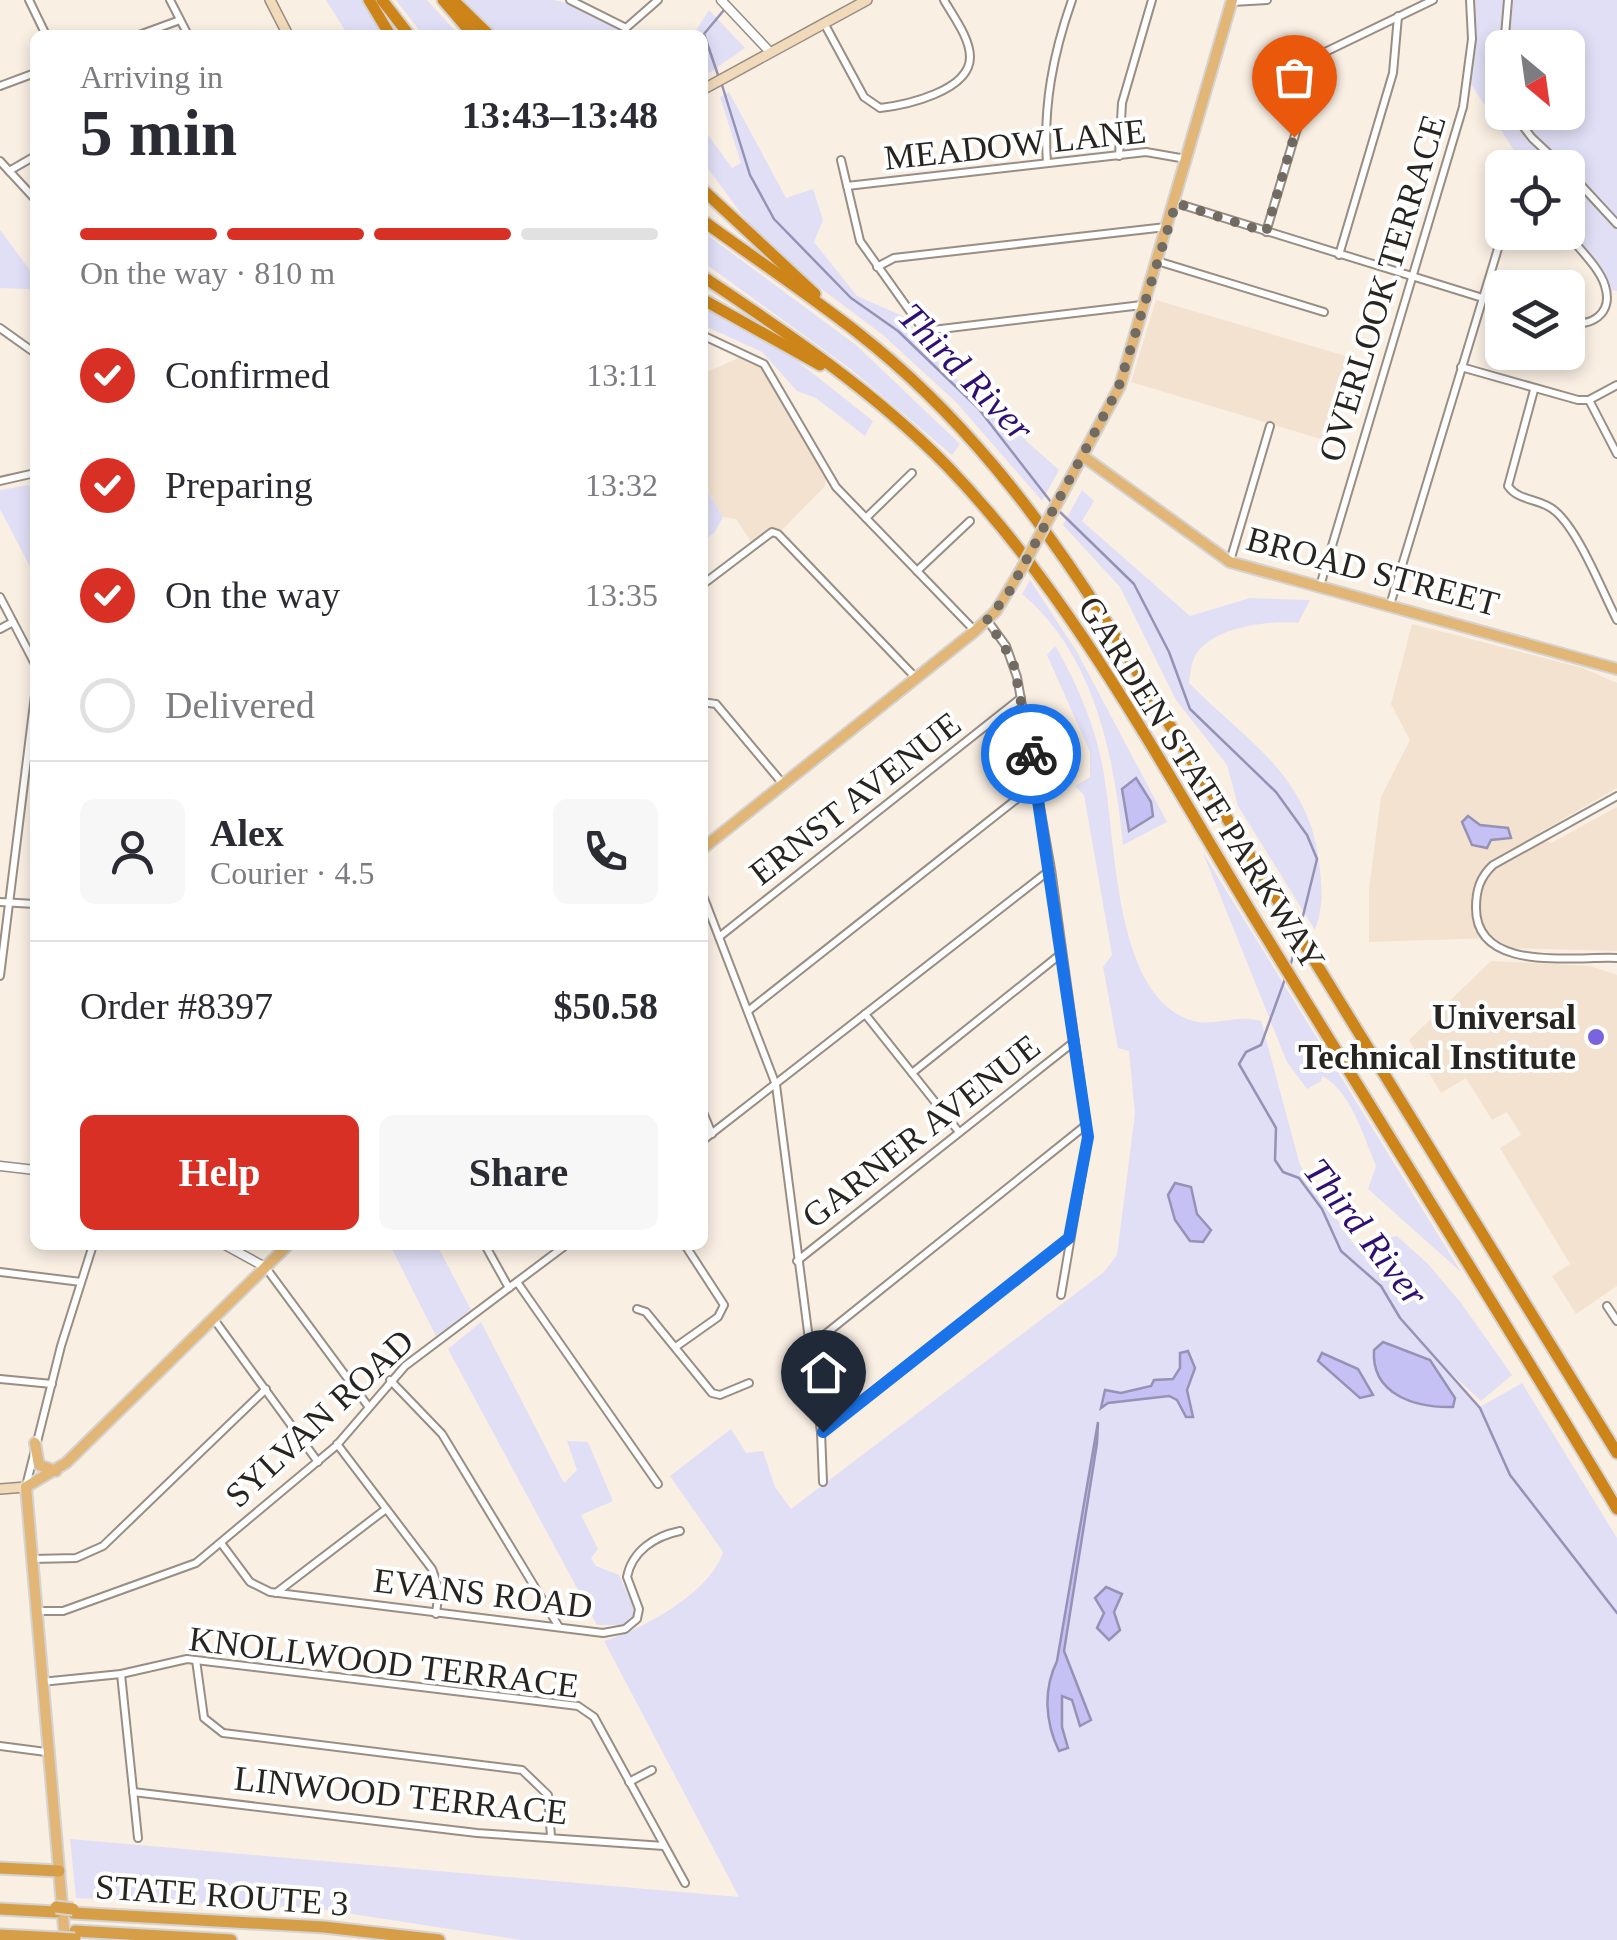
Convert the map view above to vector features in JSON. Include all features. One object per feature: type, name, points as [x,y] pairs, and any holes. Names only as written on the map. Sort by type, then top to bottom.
[{"type":"highway","points":[[369,0],[387,30]]},
{"type":"highway","points":[[382,0],[405,30]]},
{"type":"highway","points":[[443,0],[470,30]]},
{"type":"highway","points":[[452,0],[485,30]]},
{"type":"highway","points":[[708,196],[859,334]]},
{"type":"highway","name":"GARDEN STATE PARKWAY","points":[[708,224],[859,334],[948,415],[1055,544],[1617,1453]]},
{"type":"highway","name":"GARDEN STATE PARKWAY","points":[[708,280],[875,399],[948,467],[1040,576],[1617,1508]]},
{"type":"highway","points":[[708,302],[875,399]]},
{"type":"highway","points":[[0,1868],[60,1871]]},
{"type":"highway","name":"STATE ROUTE 3","points":[[0,1905],[324,1927],[439,1940]]},
{"type":"highway","name":"STATE ROUTE 3","points":[[0,1927],[66,1936],[231,1940]]},
{"type":"highway","points":[[0,1935],[90,1940]]},
{"type":"main road","points":[[270,0],[285,30]]},
{"type":"main road","points":[[708,87],[867,0]]},
{"type":"main road","points":[[708,844],[987,620],[1022,568],[1120,386],[1232,1]]},
{"type":"main road","name":"BROAD STREET","points":[[1084,457],[1230,562],[1617,669]]},
{"type":"main road","points":[[0,1489],[26,1487],[57,1471],[283,1250]]},
{"type":"main road","points":[[35,1443],[39,1465],[57,1471]]},
{"type":"main road","points":[[26,1487],[46,1752],[66,1936]]},
{"type":"street","points":[[29,0],[44,30]]},
{"type":"street","points":[[170,0],[185,30]]},
{"type":"street","points":[[570,0],[626,28],[658,0]]},
{"type":"street","points":[[824,23],[864,97],[880,108],[893,107],[934,94],[962,78],[968,69],[968,44],[944,0]]},
{"type":"street","points":[[1048,163],[1044,120],[1048,90],[1072,0]]},
{"type":"street","points":[[1119,156],[1122,103],[1152,0]]},
{"type":"street","points":[[1232,1],[1267,0]]},
{"type":"street","points":[[1266,232],[1322,51],[1433,0]]},
{"type":"street","name":"OVERLOOK TERRACE","points":[[1320,588],[1469,81],[1470,0]]},
{"type":"street","points":[[1506,30],[1508,0]]},
{"type":"street","points":[[723,2],[770,52]]},
{"type":"street","points":[[1339,255],[1393,73],[1398,16]]},
{"type":"street","points":[[153,30],[180,20]]},
{"type":"street","points":[[0,86],[30,76]]},
{"type":"street","points":[[1526,130],[1545,150]]},
{"type":"street","name":"MEADOW LANE","points":[[847,186],[1158,152],[1187,160]]},
{"type":"street","points":[[10,171],[30,159]]},
{"type":"street","points":[[841,160],[860,242],[924,330],[1144,305]]},
{"type":"street","points":[[0,161],[30,193]]},
{"type":"street","points":[[1585,189],[1617,224]]},
{"type":"street","points":[[1176,203],[1485,299]]},
{"type":"street","points":[[877,267],[894,258],[1167,227]]},
{"type":"street","points":[[1389,606],[1497,250]]},
{"type":"street","points":[[1579,250],[1606,286],[1604,305],[1596,320],[1585,326]]},
{"type":"street","points":[[1156,261],[1324,312]]},
{"type":"street","points":[[0,328],[30,349]]},
{"type":"street","points":[[708,338],[764,364],[836,486],[975,630]]},
{"type":"street","points":[[1460,367],[1534,390],[1589,400],[1617,385]]},
{"type":"street","points":[[1534,390],[1508,486],[1514,494],[1544,504],[1562,518],[1617,620]]},
{"type":"street","points":[[1589,400],[1617,454]]},
{"type":"street","points":[[1230,562],[1270,426]]},
{"type":"street","points":[[866,518],[912,473]]},
{"type":"street","points":[[0,480],[30,474]]},
{"type":"street","points":[[918,571],[970,521]]},
{"type":"street","points":[[708,580],[772,532],[778,534],[916,678]]},
{"type":"street","points":[[0,596],[30,654]]},
{"type":"street","points":[[987,620],[1013,661],[1021,698],[1051,870],[1087,1125],[1061,1295]]},
{"type":"street","points":[[0,629],[13,622]]},
{"type":"street","name":"ERNST AVENUE","points":[[719,937],[1021,698]]},
{"type":"street","points":[[708,703],[716,704],[784,784]]},
{"type":"street","points":[[0,976],[30,736]]},
{"type":"street","points":[[748,1011],[1037,783]]},
{"type":"street","points":[[1617,796],[1492,865],[1480,880],[1476,911],[1486,940],[1504,952],[1617,958]]},
{"type":"street","points":[[708,1136],[1051,870]]},
{"type":"street","points":[[0,902],[30,904]]},
{"type":"street","points":[[708,909],[776,1084],[821,1432],[822,1482]]},
{"type":"street","points":[[912,1072],[1063,952]]},
{"type":"street","points":[[865,1014],[959,1132]]},
{"type":"street","name":"GARNER AVENUE","points":[[797,1261],[1076,1040]]},
{"type":"street","points":[[708,1124],[712,1134]]},
{"type":"street","points":[[808,1348],[1087,1125]]},
{"type":"street","points":[[0,1166],[30,1169]]},
{"type":"street","points":[[821,1432],[1069,1238]]},
{"type":"street","points":[[26,1487],[35,1443],[91,1250]]},
{"type":"street","points":[[234,1250],[265,1267],[368,1406]]},
{"type":"street","points":[[487,1250],[509,1288]]},
{"type":"street","name":"SYLVAN ROAD","points":[[35,1611],[62,1611],[174,1574],[221,1542],[338,1444],[390,1380],[559,1250]]},
{"type":"street","points":[[677,1346],[718,1318],[724,1305],[688,1250]]},
{"type":"street","points":[[0,1272],[81,1282]]},
{"type":"street","points":[[517,1282],[658,1484]]},
{"type":"street","points":[[1608,1306],[1617,1321]]},
{"type":"street","points":[[637,1310],[646,1312],[677,1346],[712,1394],[720,1395],[749,1383]]},
{"type":"street","points":[[214,1318],[318,1462]]},
{"type":"street","points":[[0,1379],[52,1384]]},
{"type":"street","points":[[390,1380],[442,1434],[559,1628]]},
{"type":"street","points":[[32,1559],[76,1558],[103,1546],[266,1389]]},
{"type":"street","points":[[338,1444],[437,1580],[436,1614]]},
{"type":"street","points":[[276,1593],[386,1510]]},
{"type":"street","name":"EVANS ROAD","points":[[221,1542],[250,1582],[276,1593],[603,1633],[632,1624],[639,1609],[627,1583],[631,1561],[656,1539],[680,1531]]},
{"type":"street","name":"KNOLLWOOD TERRACE","points":[[40,1682],[121,1674],[169,1660],[196,1660],[578,1706],[594,1718],[684,1883]]},
{"type":"street","points":[[196,1660],[204,1718],[222,1734],[522,1770],[548,1795],[551,1837]]},
{"type":"street","points":[[121,1674],[138,1838]]},
{"type":"street","points":[[0,1746],[46,1752]]},
{"type":"street","points":[[630,1782],[652,1770]]},
{"type":"street","name":"LINWOOD TERRACE","points":[[133,1792],[477,1833],[664,1846]]},
{"type":"shaded area","points":[[326,0],[362,0],[380,30],[345,30]]},
{"type":"shaded area","points":[[396,0],[427,0],[454,30],[419,30]]},
{"type":"shaded area","points":[[461,0],[554,0],[579,6],[619,30],[491,30]]},
{"type":"shaded area","points":[[1473,0],[1617,0],[1617,291],[1604,289],[1578,250],[1585,250],[1585,150],[1514,150],[1501,130],[1585,130],[1585,30],[1485,30],[1485,106],[1467,78]]},
{"type":"shaded area","points":[[709,10],[745,48],[709,73],[708,30],[696,30]]},
{"type":"shaded area","points":[[729,92],[786,198],[813,189],[823,220],[814,242],[857,296],[905,317],[939,363],[1059,470],[1042,501],[956,402],[883,335],[767,248],[708,169],[708,135],[732,168],[741,163],[720,97]]},
{"type":"shaded area","points":[[0,230],[30,270],[30,291],[0,288]]},
{"type":"shaded area","points":[[708,235],[856,345],[960,444],[952,455],[852,370],[708,266]]},
{"type":"shaded area","points":[[1156,300],[1349,357],[1324,440],[1131,382]]},
{"type":"shaded area","points":[[708,309],[791,356],[873,421],[865,436],[816,398],[797,391],[762,352],[708,327]]},
{"type":"shaded area","points":[[743,356],[759,363],[826,479],[825,486],[782,530],[772,527],[752,543],[736,519],[723,517],[708,490],[708,371]]},
{"type":"shaded area","points":[[30,487],[30,566],[0,509],[0,490]]},
{"type":"shaded area","points":[[1082,490],[1094,501],[1082,521],[1190,616],[1250,598],[1310,600],[1298,623],[1256,625],[1213,639],[1194,658],[1189,683],[1271,761],[1302,804],[1319,861],[1321,904],[1315,930],[1238,806],[1227,765],[1176,700],[1120,587],[1063,525]]},
{"type":"shaded area","points":[[708,491],[723,517],[708,537]]},
{"type":"shaded area","points":[[1030,580],[1077,652],[1167,822],[1123,845],[1114,777],[1096,709],[1067,646],[1022,594]]},
{"type":"shaded area","points":[[1412,624],[1583,668],[1617,683],[1617,788],[1537,834],[1551,843],[1617,807],[1617,951],[1510,948],[1494,938],[1369,942],[1369,889],[1381,797],[1410,740],[1391,704]]},
{"type":"shaded area","points":[[1055,646],[1070,672],[1098,745],[1121,903],[1143,975],[1162,1002],[1187,1019],[1261,1021],[1300,1165],[1355,1246],[1397,1236],[1428,1264],[1512,1375],[1481,1401],[1437,1360],[1480,1407],[1522,1383],[1617,1538],[1617,1940],[521,1940],[313,1908],[76,1898],[70,1839],[739,1897],[604,1641],[655,1619],[690,1595],[716,1567],[723,1552],[670,1476],[731,1429],[746,1453],[763,1451],[775,1487],[791,1509],[1104,1272],[1117,1255],[1135,1114],[1129,1051],[1118,1048],[1103,967],[1112,955],[1084,795],[1075,786],[1090,777],[1090,752],[1047,655]]},
{"type":"shaded area","points":[[1136,778],[1151,802],[1153,816],[1129,831],[1122,789]]},
{"type":"shaded area","points":[[1468,816],[1480,825],[1508,828],[1511,838],[1491,840],[1487,848],[1472,845],[1462,822]]},
{"type":"shaded area","points":[[1203,853],[1461,1272],[1368,1189],[1376,1166],[1355,1114],[1341,1092],[1322,1076],[1321,1081],[1307,1089],[1287,1062]]},
{"type":"shaded area","points":[[1491,961],[1591,966],[1617,975],[1617,1286],[1576,1314],[1552,1276],[1570,1264],[1500,1148],[1521,1135],[1507,1112],[1492,1120],[1466,1078],[1441,1093],[1409,1040]]},
{"type":"shaded area","points":[[1175,1183],[1191,1187],[1197,1214],[1211,1230],[1203,1242],[1190,1241],[1175,1220],[1168,1195]]},
{"type":"shaded area","points":[[393,1250],[440,1250],[471,1310],[436,1336]]},
{"type":"shaded area","points":[[481,1322],[564,1483],[577,1470],[567,1441],[588,1442],[613,1501],[581,1515],[598,1549],[591,1558],[596,1566],[619,1575],[636,1612],[624,1625],[597,1625],[448,1349]]},
{"type":"shaded area","points":[[1383,1342],[1430,1360],[1455,1398],[1453,1407],[1411,1401],[1388,1388],[1375,1365],[1374,1350]]},
{"type":"shaded area","points":[[1188,1351],[1195,1368],[1187,1390],[1193,1417],[1186,1417],[1177,1400],[1169,1396],[1108,1403],[1101,1408],[1105,1390],[1121,1393],[1151,1386],[1154,1380],[1173,1379],[1180,1368],[1180,1353]]},
{"type":"shaded area","points":[[1322,1353],[1358,1369],[1373,1395],[1360,1398],[1318,1361]]},
{"type":"shaded area","points":[[1098,1422],[1064,1651],[1091,1720],[1080,1726],[1072,1700],[1062,1696],[1062,1727],[1068,1748],[1059,1751],[1051,1729],[1048,1695]]},
{"type":"shaded area","points":[[1106,1587],[1122,1594],[1114,1612],[1120,1630],[1109,1640],[1097,1628],[1104,1613],[1095,1598]]},
{"type":"waterway","name":"Third River","points":[[707,30],[724,10]]},
{"type":"waterway","name":"Third River","points":[[708,46],[719,78]]},
{"type":"waterway","name":"Third River","points":[[722,85],[750,175],[774,219],[851,298],[898,331],[978,408],[1051,502]]},
{"type":"waterway","name":"Third River","points":[[1059,511],[1134,584],[1169,652],[1190,709],[1276,792],[1307,835],[1317,859],[1300,928]]},
{"type":"waterway","name":"Third River","points":[[1290,967],[1297,941]]},
{"type":"waterway","name":"Third River","points":[[1285,979],[1261,1045],[1246,1052],[1239,1064],[1276,1128],[1275,1160],[1283,1172],[1299,1178],[1322,1209],[1341,1251],[1381,1286],[1400,1318],[1480,1408],[1510,1475],[1617,1613]]},
{"type":"way so far","points":[[1031,754],[1013,661],[987,620],[1008,594],[1120,386],[1176,203],[1266,232],[1294,137]]},
{"type":"place","name":"Universal Technical Institute","points":[[1596,1037]]},
{"type":"route","points":[[823,1432],[1069,1238],[1088,1137],[1031,754]]}]
